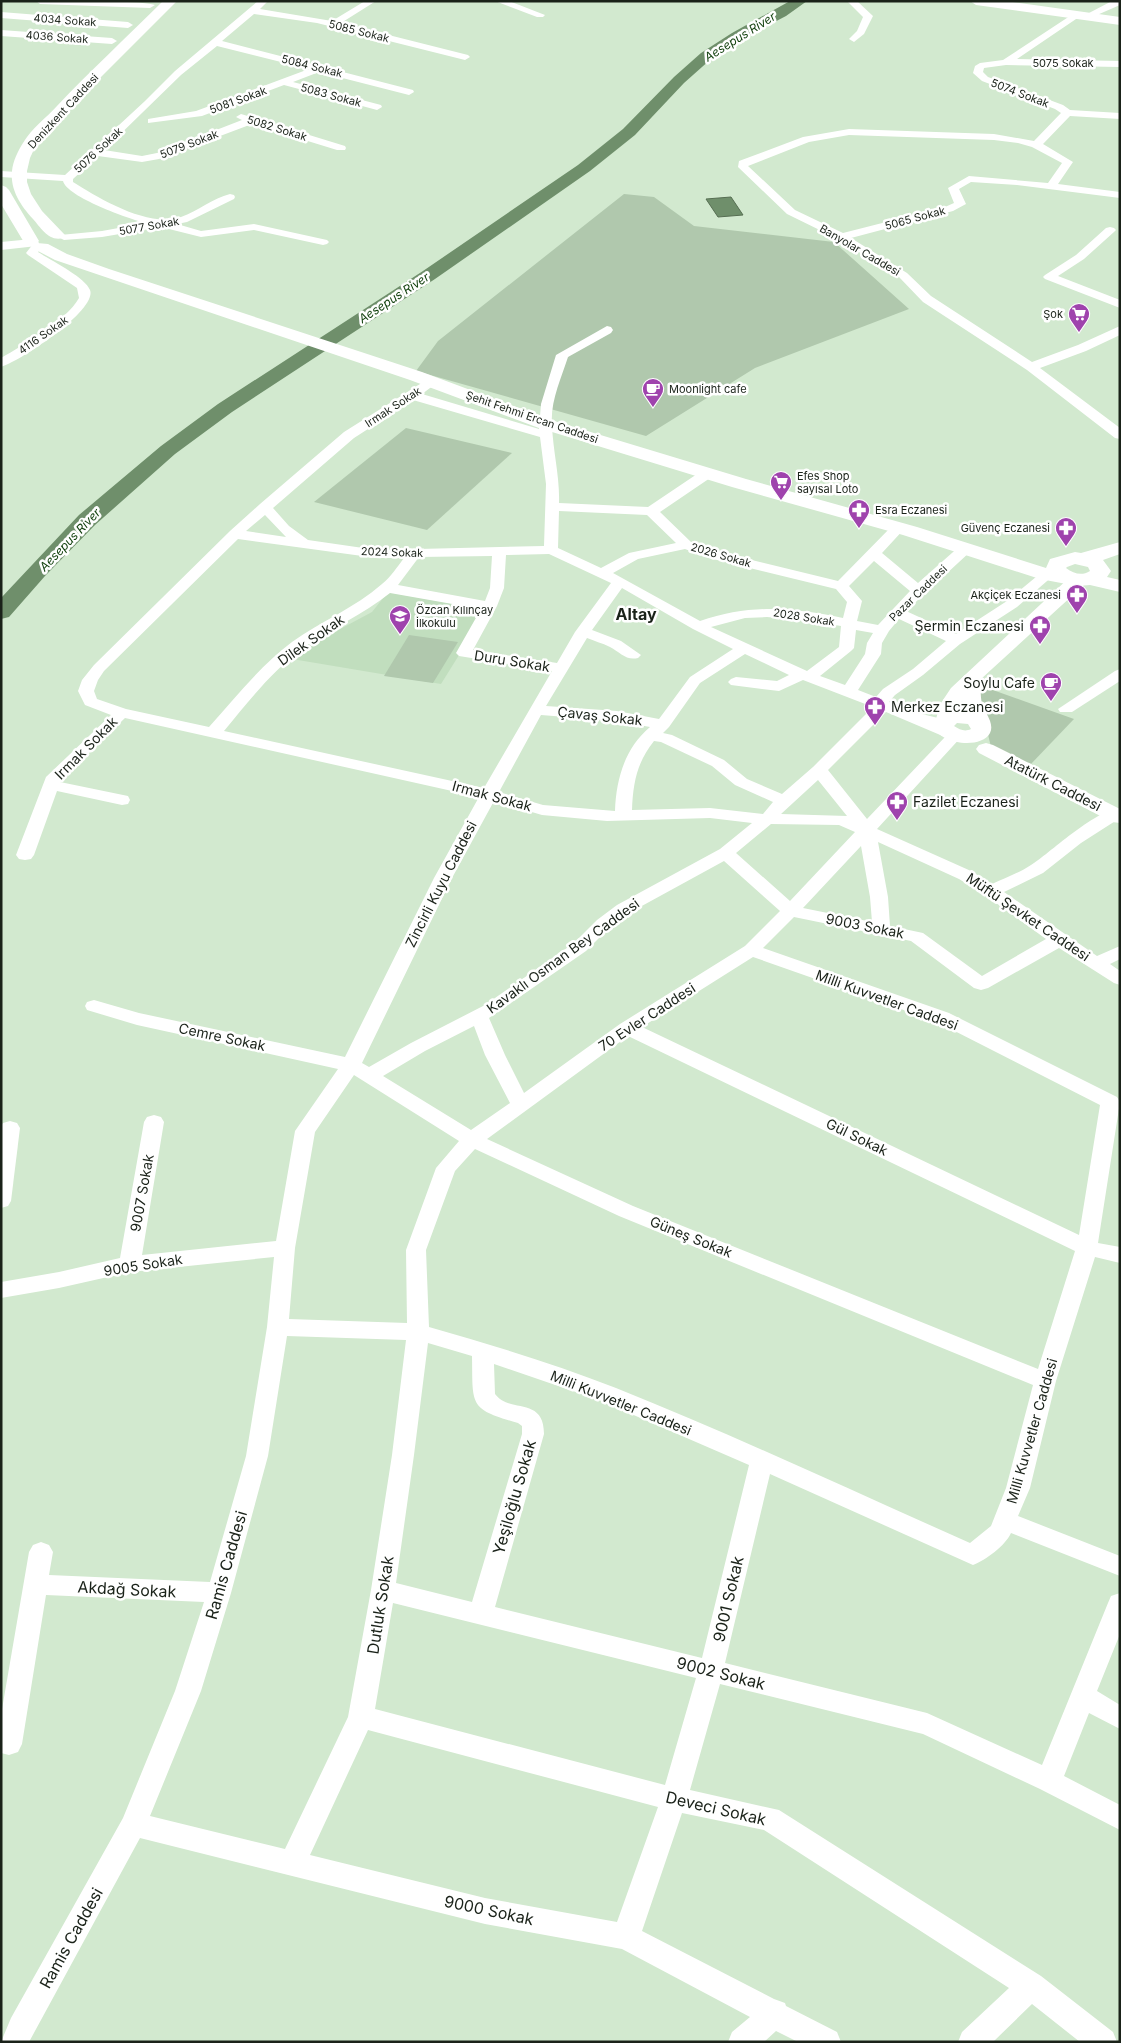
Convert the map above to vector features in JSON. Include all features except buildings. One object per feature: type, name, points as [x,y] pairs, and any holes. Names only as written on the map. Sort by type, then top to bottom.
[{"type":"main road","name":"Denizkent Caddesi","points":[[18,175],[19,166],[30,143],[84,86],[170,1]]},
{"type":"main road","points":[[976,1],[1120,21]]},
{"type":"main road","points":[[1009,1],[1120,16]]},
{"type":"main road","name":"Denizkent Caddesi","points":[[70,80],[152,3]]},
{"type":"main road","points":[[18,175],[24,196],[35,212],[62,237]]},
{"type":"main road","points":[[1,190],[6,207],[36,244],[41,235],[62,237]]},
{"type":"main road","name":"Şehit Fehmi Ercan Caddesi","points":[[62,237],[103,272]]},
{"type":"main road","name":"Şehit Fehmi Ercan Caddesi","points":[[36,244],[61,257],[103,272],[424,379],[545,429],[708,473],[899,528],[1047,574],[1081,570]]},
{"type":"main road","name":"Şehit Fehmi Ercan Caddesi","points":[[966,548],[1081,570]]},
{"type":"main road","points":[[1081,570],[1120,549]]},
{"type":"main road","points":[[1081,570],[1120,586]]},
{"type":"street","points":[[40,1],[152,3]]},
{"type":"street","name":"5076 Sokak","points":[[264,1],[178,73],[68,178],[68,183],[91,198],[128,216],[201,234],[254,228],[323,242]]},
{"type":"street","points":[[333,24],[372,1]]},
{"type":"street","points":[[499,1],[540,15]]},
{"type":"street","points":[[851,1],[868,16],[861,32],[854,39]]},
{"type":"street","points":[[1094,13],[1120,1]]},
{"type":"street","points":[[46,36],[83,3]]},
{"type":"street","name":"5085 Sokak","points":[[251,11],[333,24],[465,57]]},
{"type":"street","name":"4034 Sokak","points":[[1,15],[128,25]]},
{"type":"street","name":"5074 Sokak","points":[[1076,15],[1006,62],[980,66],[978,73],[985,79],[1059,107],[1068,113],[1120,116]]},
{"type":"street","name":"4036 Sokak","points":[[1,33],[112,41]]},
{"type":"street","name":"5084 Sokak","points":[[214,42],[410,92]]},
{"type":"street","name":"5075 Sokak","points":[[1006,62],[1120,64]]},
{"type":"street","name":"5081 Sokak","points":[[152,121],[198,114],[214,109],[321,68]]},
{"type":"street","name":"5083 Sokak","points":[[286,82],[377,107]]},
{"type":"street","name":"5082 Sokak","points":[[214,109],[340,148]]},
{"type":"street","points":[[1068,113],[1036,145],[1068,162],[1051,186],[1120,195]]},
{"type":"street","points":[[135,116],[177,128]]},
{"type":"street","name":"5079 Sokak","points":[[96,152],[150,158],[252,120]]},
{"type":"street","points":[[193,132],[210,137]]},
{"type":"street","name":"Banyolar Caddesi","points":[[1036,145],[994,137],[849,132],[807,139],[743,163],[743,167],[791,212],[842,237],[903,275],[926,299],[1031,367],[1120,434]]},
{"type":"street","points":[[1,174],[68,178]]},
{"type":"street","name":"5065 Sokak","points":[[842,237],[949,209],[960,204],[953,188],[968,179],[1051,186]]},
{"type":"street","name":"5077 Sokak","points":[[62,237],[102,234],[184,220],[230,197]]},
{"type":"street","points":[[1110,230],[1080,257],[1049,277],[1120,304]]},
{"type":"street","points":[[1,246],[36,244]]},
{"type":"street","name":"4116 Sokak","points":[[1,363],[16,355],[69,318],[84,301],[86,293],[82,286],[32,253],[36,244]]},
{"type":"street","points":[[606,330],[562,355],[547,404],[545,429],[552,484],[551,550],[620,581],[698,626],[745,648],[848,693],[951,730]]},
{"type":"street","points":[[1031,367],[1082,348],[1120,330]]},
{"type":"street","points":[[1,351],[16,355]]},
{"type":"street","name":"Irmak Sokak","points":[[424,379],[411,395],[349,436],[235,534],[99,668],[90,680],[86,691],[91,702],[122,713],[488,794],[542,810],[607,816],[710,813],[767,819],[842,820],[867,830]]},
{"type":"street","points":[[411,395],[545,429]]},
{"type":"street","points":[[552,506],[651,511],[708,473]]},
{"type":"street","points":[[265,507],[284,529],[305,544]]},
{"type":"street","name":"2026 Sokak","points":[[651,511],[686,545],[714,555],[841,586]]},
{"type":"street","points":[[736,682],[778,686],[830,662],[846,648],[849,624],[855,601],[841,586],[899,528]]},
{"type":"street","name":"2024 Sokak","points":[[235,534],[377,554],[551,550]]},
{"type":"street","points":[[602,573],[634,556],[686,545]]},
{"type":"street","name":"Pazar Caddesi","points":[[848,693],[873,654],[872,649],[880,630],[896,612],[966,548]]},
{"type":"street","points":[[387,588],[490,606],[497,588],[500,552]]},
{"type":"street","name":"Dilek Sokak","points":[[213,733],[274,664],[299,645],[387,588],[414,554]]},
{"type":"street","points":[[874,554],[919,591]]},
{"type":"street","points":[[951,730],[946,712],[955,694],[1081,570]]},
{"type":"street","name":"Kavaklı Osman Bey Caddesi","points":[[360,1070],[418,1047],[492,1009],[580,947],[603,924],[623,909],[726,853],[767,819],[818,770],[881,705],[889,692],[958,640],[1012,604],[1047,574]]},
{"type":"street","name":"Zincirli Kuyu Caddesi","points":[[360,1070],[443,878],[488,794],[560,668],[583,632],[620,581]]},
{"type":"street","name":"Duru Sokak","points":[[490,606],[464,653],[560,668]]},
{"type":"street","name":"2028 Sokak","points":[[698,626],[726,616],[769,611],[790,612],[880,630]]},
{"type":"street","points":[[896,612],[958,640]]},
{"type":"street","points":[[583,632],[616,644],[633,656]]},
{"type":"street","points":[[623,815],[624,793],[634,756],[650,735],[663,724],[695,680],[745,648]]},
{"type":"street","points":[[1066,709],[1120,674]]},
{"type":"street","points":[[971,678],[972,703],[983,735]]},
{"type":"street","name":"Çavaş Sokak","points":[[536,710],[617,716],[663,724]]},
{"type":"street","name":"Irmak Sokak","points":[[25,854],[54,777],[122,713]]},
{"type":"street","name":"Atatürk Caddesi","points":[[951,730],[983,735],[1117,815]]},
{"type":"street","name":"70 Evler Caddesi","points":[[418,1332],[416,1250],[446,1168],[472,1140],[627,1028],[751,950],[867,830],[951,730]]},
{"type":"street","points":[[650,735],[666,738],[718,763],[741,782],[784,801]]},
{"type":"street","name":"Müftü Şevket Caddesi","points":[[818,770],[867,830],[965,875],[991,891],[1059,940],[1120,979]]},
{"type":"street","name":"Irmak Sokak","points":[[50,785],[122,800]]},
{"type":"street","points":[[991,891],[1037,869],[1075,839],[1117,815]]},
{"type":"street","points":[[867,830],[879,897],[881,928]]},
{"type":"street","points":[[726,853],[790,911]]},
{"type":"street","name":"9003 Sokak","points":[[790,911],[881,928],[917,937],[981,984],[1059,940]]},
{"type":"street","name":"Milli Kuvvetler Caddesi","points":[[278,1327],[418,1332],[483,1351],[606,1394],[762,1460],[973,1555],[1000,1532],[1018,1488],[1045,1380],[1087,1248],[1115,1098],[942,1017],[751,950]]},
{"type":"street","points":[[1096,963],[1120,952]]},
{"type":"street","name":"Cemre Sokak","points":[[94,1006],[137,1019],[360,1070]]},
{"type":"street","points":[[479,1016],[496,1055],[522,1105]]},
{"type":"street","name":"Gül Sokak","points":[[627,1028],[1087,1248]]},
{"type":"street","name":"Güneş Sokak","points":[[360,1070],[472,1140],[626,1211],[1045,1380]]},
{"type":"street","name":"Ramis Caddesi","points":[[15,2042],[134,1824],[188,1691],[219,1593],[257,1456],[278,1327],[285,1248],[305,1132],[360,1070]]},
{"type":"street","name":"9007 Sokak","points":[[130,1264],[154,1122]]},
{"type":"street","points":[[1,1201],[10,1128]]},
{"type":"street","name":"9005 Sokak","points":[[1,1290],[60,1280],[130,1264],[285,1248]]},
{"type":"street","points":[[1087,1248],[1120,1255]]},
{"type":"street","name":"Dutluk Sokak","points":[[292,1864],[361,1717],[383,1590],[418,1332]]},
{"type":"street","name":"Yeşiloğlu Sokak","points":[[481,1613],[532,1434],[533,1424],[526,1416],[497,1408],[489,1403],[484,1395],[483,1351]]},
{"type":"street","name":"9001 Sokak","points":[[626,1937],[674,1799],[711,1670],[762,1460]]},
{"type":"street","points":[[1005,1521],[1120,1566]]},
{"type":"street","points":[[9,1744],[41,1552]]},
{"type":"street","name":"Akdağ Sokak","points":[[35,1584],[219,1593]]},
{"type":"street","name":"9002 Sokak","points":[[383,1590],[928,1724],[1120,1818]]},
{"type":"street","points":[[1049,1782],[1120,1602]]},
{"type":"street","points":[[1083,1696],[1120,1718]]},
{"type":"street","name":"Deveci Sokak","points":[[361,1717],[674,1799],[770,1819],[1030,1986],[1103,2042]]},
{"type":"street","name":"9000 Sokak","points":[[134,1824],[485,1911],[626,1937],[775,2013],[827,2042]]},
{"type":"street","points":[[972,2042],[1030,1986]]},
{"type":"street","points":[[742,2042],[775,2013]]},
{"type":"shaded area","points":[[624,194],[654,197],[694,226],[834,242],[909,309],[755,368],[646,436],[416,371],[438,341]]},
{"type":"shaded area","points":[[731,197],[743,215],[718,217],[706,199]]},
{"type":"shaded area","points":[[406,428],[512,453],[427,530],[314,502]]},
{"type":"shaded area","name":"Özcan Kılınçay İlkokulu","points":[[388,592],[487,610],[441,684],[286,658],[372,612]]},
{"type":"shaded area","points":[[409,635],[458,642],[433,683],[384,676]]},
{"type":"shaded area","points":[[976,684],[1074,719],[1030,765],[991,747]]},
{"type":"waterway","name":"Aesepus River","points":[[1,612],[37,571],[87,520],[168,450],[225,408],[429,275],[584,168],[629,132],[679,80],[706,56],[737,36],[800,1]]},
{"type":"place","name":"Şok","points":[[1079,333]]},
{"type":"place","name":"Moonlight cafe","points":[[653,408]]},
{"type":"place","name":"Efes Shop sayısal Loto","points":[[781,501]]},
{"type":"place","name":"Esra Eczanesi","points":[[859,529]]},
{"type":"place","name":"Güvenç Eczanesi","points":[[1066,547]]},
{"type":"place","name":"Akçiçek Eczanesi","points":[[1077,614]]},
{"type":"place","name":"Özcan Kılınçay İlkokulu","points":[[400,635]]},
{"type":"place","name":"Şermin Eczanesi","points":[[1040,645]]},
{"type":"place","name":"Soylu Cafe","points":[[1051,702]]},
{"type":"place","name":"Merkez Eczanesi","points":[[875,726]]},
{"type":"place","name":"Fazilet Eczanesi","points":[[897,821]]},
{"type":"district","name":"Altay","points":[[636,614]]}]
